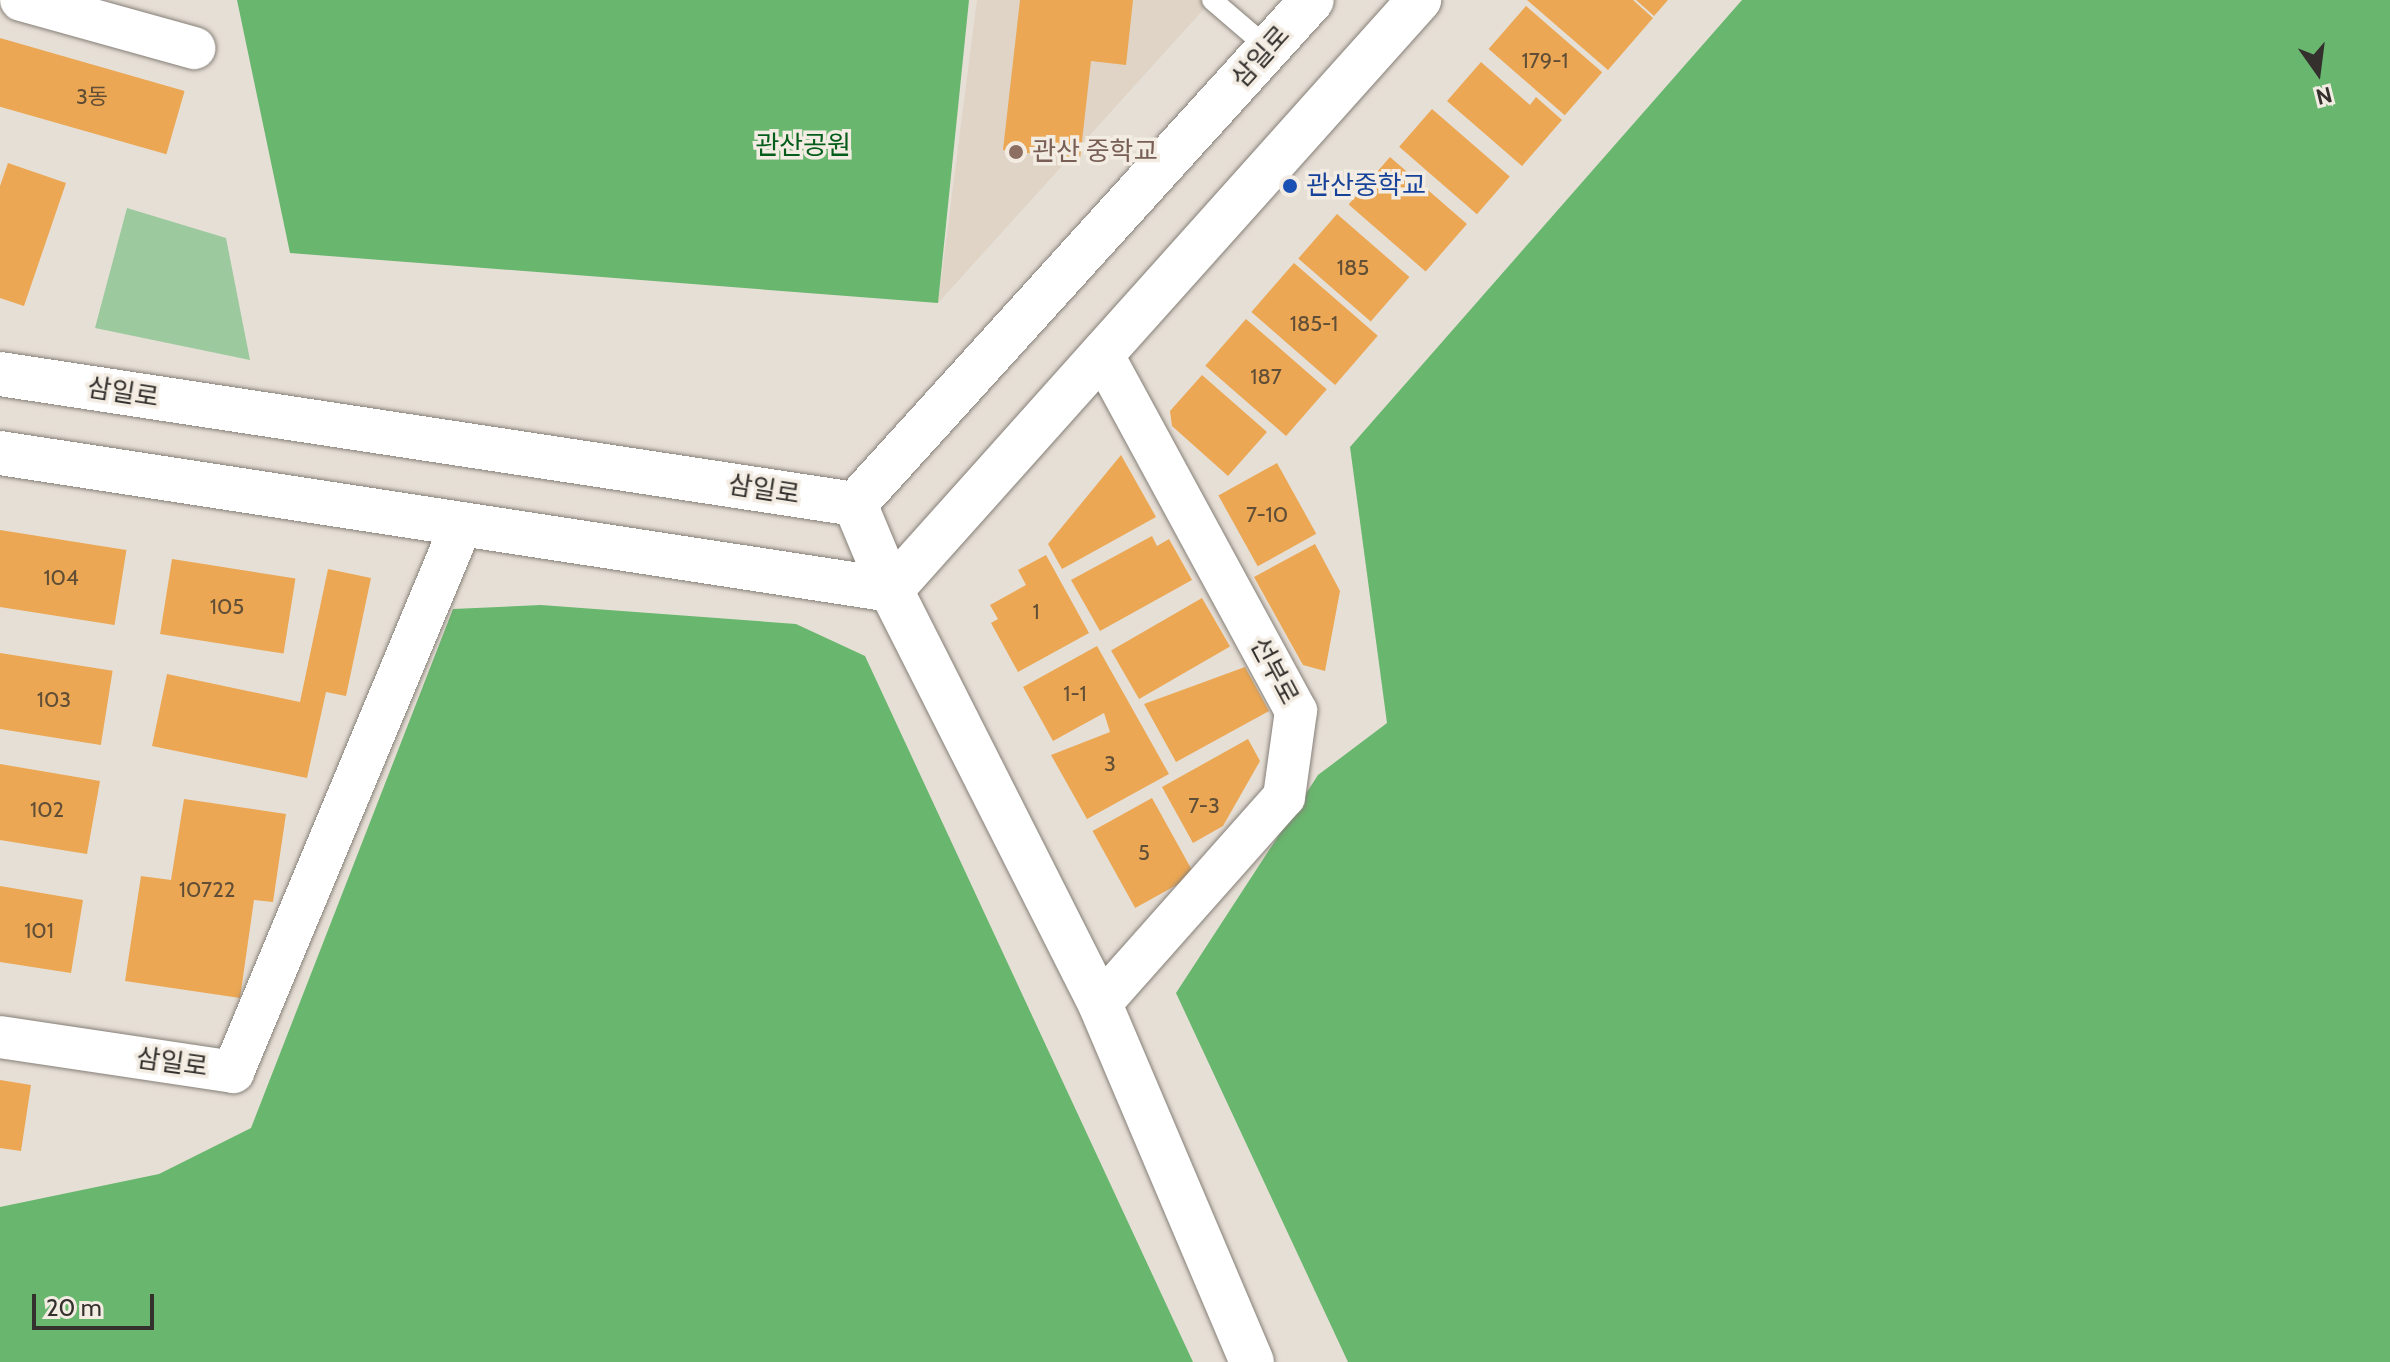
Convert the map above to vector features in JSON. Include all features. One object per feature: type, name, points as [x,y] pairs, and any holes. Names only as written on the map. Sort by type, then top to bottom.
[{"type":"street","points":[[21,0],[194,48]]},
{"type":"street","name":"삼일로","points":[[0,374],[855,504],[1312,0]]},
{"type":"street","points":[[891,590],[1419,0]]},
{"type":"street","name":"선부로","points":[[1100,1004],[1284,797],[1296,711],[1102,353]]},
{"type":"street","points":[[0,453],[891,590]]},
{"type":"street","points":[[855,504],[891,590],[1100,1004],[1252,1362]]},
{"type":"street","name":"삼일로","points":[[0,1037],[233,1072],[461,526]]},
{"type":"lane","points":[[1212,0],[1268,48]]},
{"type":"shaded area","name":"관산 중학교","points":[[977,0],[1212,0],[938,303]]},
{"type":"green space","name":"관산공원","points":[[237,0],[969,0],[938,303],[290,253]]},
{"type":"green space","points":[[1742,0],[2390,0],[2390,1362],[1348,1362],[1176,993],[1318,775],[1387,723],[1350,447]]},
{"type":"green space","points":[[127,208],[226,238],[250,360],[95,328]]},
{"type":"green space","points":[[541,605],[796,624],[865,656],[1193,1362],[0,1362],[0,1207],[159,1174],[251,1128],[453,609]]},
{"type":"building","points":[[1020,0],[1133,0],[1126,65],[1091,61],[1080,159],[1003,150]]},
{"type":"building","points":[[1527,0],[1633,0],[1653,18],[1608,70]]},
{"type":"building","points":[[1636,0],[1668,0],[1654,16]]},
{"type":"building","points":[[1526,6],[1602,72],[1565,115],[1489,49]]},
{"type":"building","points":[[0,38],[185,91],[166,154],[0,107]]},
{"type":"building","points":[[1481,62],[1530,105],[1536,97],[1562,120],[1522,166],[1447,101]]},
{"type":"building","points":[[1432,109],[1510,177],[1477,214],[1399,147]]},
{"type":"building","points":[[1390,157],[1467,224],[1426,271],[1349,205]]},
{"type":"building","points":[[8,163],[66,183],[24,306],[0,298],[0,186]]},
{"type":"building","points":[[1337,214],[1409,277],[1371,322],[1298,259]]},
{"type":"building","points":[[1294,263],[1378,336],[1335,385],[1251,312]]},
{"type":"building","points":[[1246,319],[1327,389],[1286,436],[1205,366]]},
{"type":"building","points":[[1202,375],[1267,432],[1228,476],[1172,426],[1170,411]]},
{"type":"building","points":[[1121,455],[1156,517],[1062,569],[1048,544]]},
{"type":"building","points":[[1277,463],[1316,534],[1258,566],[1218,495]]},
{"type":"building","points":[[0,530],[126,550],[115,625],[0,607]]},
{"type":"building","points":[[1152,536],[1157,546],[1169,539],[1192,580],[1100,631],[1071,580]]},
{"type":"building","points":[[1315,544],[1340,591],[1325,671],[1303,665],[1254,577]]},
{"type":"building","points":[[1046,555],[1089,633],[1018,672],[991,623],[998,619],[990,605],[1026,585],[1018,570]]},
{"type":"building","points":[[172,559],[295,579],[284,654],[160,634]]},
{"type":"building","points":[[328,569],[371,578],[346,696],[326,692],[307,778],[152,746],[167,674],[300,702]]},
{"type":"building","points":[[1202,598],[1230,646],[1139,699],[1111,650]]},
{"type":"building","points":[[1097,646],[1169,774],[1087,819],[1051,755],[1110,732],[1104,713],[1053,741],[1023,687]]},
{"type":"building","points":[[0,653],[113,671],[101,745],[0,729]]},
{"type":"building","points":[[1245,667],[1269,711],[1176,762],[1144,704]]},
{"type":"building","points":[[1248,739],[1260,761],[1223,826],[1193,843],[1162,787]]},
{"type":"building","points":[[0,764],[100,781],[87,854],[0,840]]},
{"type":"building","points":[[1152,798],[1195,875],[1135,908],[1093,831]]},
{"type":"building","points":[[184,799],[286,814],[273,902],[254,900],[240,998],[125,981],[141,876],[171,880]]},
{"type":"building","points":[[0,886],[83,900],[71,973],[0,962]]},
{"type":"building","points":[[0,1080],[31,1085],[21,1151],[0,1148]]},
{"type":"place","name":"관산 중학교","points":[[1016,152]]},
{"type":"place","name":"관산중학교","points":[[1290,186]]}]
